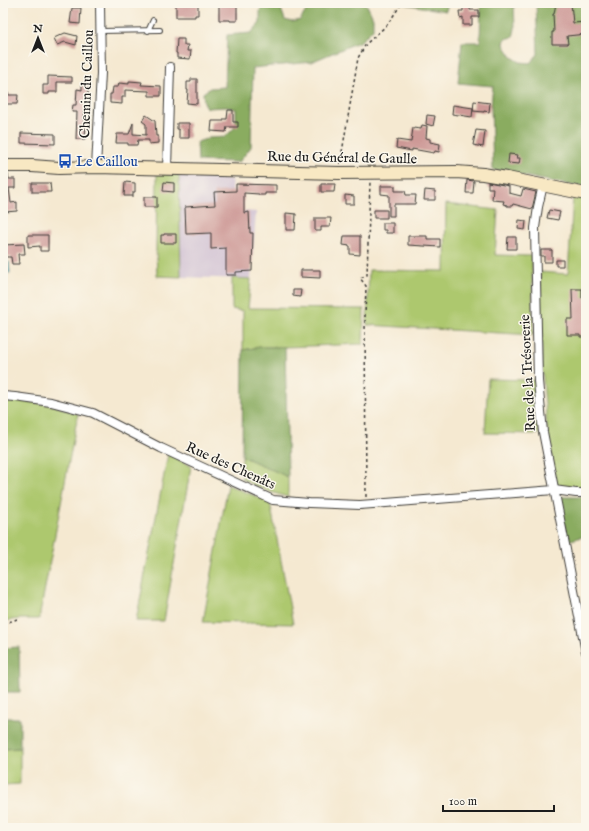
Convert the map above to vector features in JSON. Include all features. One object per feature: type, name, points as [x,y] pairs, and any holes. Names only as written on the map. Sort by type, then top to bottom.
[{"type":"main road","name":"Rue du Général de Gaulle","points":[[3,166],[370,174],[456,172],[507,178],[586,194]]},
{"type":"street","name":"Chemin du Caillou","points":[[96,167],[101,73],[100,3]]},
{"type":"street","points":[[167,169],[170,67]]},
{"type":"street","name":"Rue de la Trésorerie","points":[[543,185],[535,228],[538,381],[543,432],[586,652]]},
{"type":"street","name":"Rue des Chenâts","points":[[3,396],[51,402],[93,413],[161,448],[272,500],[366,505],[554,490],[586,493]]},
{"type":"lane","points":[[148,31],[153,20]]},
{"type":"lane","points":[[100,31],[160,30]]},
{"type":"path","points":[[339,173],[358,58],[366,44],[387,25],[402,3]]},
{"type":"path","points":[[366,505],[366,286],[360,278],[367,275],[370,174]]},
{"type":"path","points":[[3,623],[16,619]]},
{"type":"shaded area","points":[[179,174],[232,180],[233,210],[256,212],[251,279],[181,277]]},
{"type":"green space","points":[[267,3],[283,3],[281,9],[285,20],[292,22],[300,20],[306,11],[307,3],[366,3],[373,18],[373,29],[361,41],[311,62],[253,68],[251,147],[239,162],[198,161],[197,142],[209,138],[225,137],[236,126],[236,109],[226,107],[207,108],[204,102],[203,93],[210,88],[225,87],[227,35],[251,33],[260,23],[260,10]]},
{"type":"green space","points":[[398,3],[448,3],[446,11]]},
{"type":"green space","points":[[481,3],[514,3],[515,29],[513,37],[505,39],[504,45],[512,57],[520,62],[530,63],[538,54],[536,3],[586,3],[586,188],[493,170],[491,105],[493,86],[458,83],[462,42],[480,42]]},
{"type":"green space","points":[[157,174],[179,174],[181,277],[157,276]]},
{"type":"green space","points":[[573,197],[586,200],[586,490],[562,489],[557,484],[547,428],[542,368],[540,272],[568,274]]},
{"type":"green space","points":[[446,204],[498,210],[495,255],[532,256],[533,335],[367,325],[369,270],[445,271]]},
{"type":"green space","points":[[232,278],[251,279],[248,308],[364,309],[363,344],[260,347],[243,350],[243,311],[232,309]]},
{"type":"green space","points":[[260,347],[285,347],[288,477],[242,456],[243,350]]},
{"type":"green space","points":[[488,379],[535,380],[539,434],[485,433]]},
{"type":"green space","points":[[3,400],[24,401],[56,406],[78,414],[39,619],[4,621]]},
{"type":"green space","points":[[168,454],[191,466],[164,621],[136,621]]},
{"type":"green space","points":[[242,456],[288,477],[288,497],[265,490],[242,479]]},
{"type":"green space","points":[[228,485],[270,502],[293,624],[203,622]]},
{"type":"green space","points":[[560,497],[586,497],[586,536],[567,541]]},
{"type":"green space","points":[[19,647],[20,692],[3,692],[3,648]]},
{"type":"green space","points":[[3,718],[20,718],[20,748],[3,749]]},
{"type":"green space","points":[[20,748],[20,784],[3,785],[3,749]]},
{"type":"water","points":[[3,262],[9,262],[10,273],[4,273]]},
{"type":"building","points":[[176,3],[198,3],[198,15],[195,15],[195,17],[176,17]]},
{"type":"building","points":[[219,3],[237,3],[237,21],[219,20]]},
{"type":"building","points":[[463,3],[470,3],[470,10],[479,10],[479,17],[472,17],[472,25],[463,25],[463,17],[460,18],[459,11],[463,11]]},
{"type":"building","points":[[556,3],[571,3],[573,23],[586,22],[586,34],[567,36],[568,44],[552,44],[552,32],[554,32],[553,14]]},
{"type":"building","points":[[72,8],[81,8],[80,24],[70,23]]},
{"type":"building","points":[[65,33],[77,36],[76,45],[65,42],[57,45],[54,38]]},
{"type":"building","points":[[177,39],[184,39],[184,45],[188,45],[187,51],[191,51],[190,59],[177,58]]},
{"type":"building","points":[[48,76],[72,77],[72,82],[57,82],[57,92],[43,94],[43,85],[48,85]]},
{"type":"building","points":[[191,79],[197,79],[197,104],[187,103],[187,82],[191,82]]},
{"type":"building","points":[[129,81],[142,82],[141,85],[161,86],[161,96],[149,96],[149,91],[125,90],[125,97],[122,97],[122,104],[110,103],[110,94],[112,94],[113,87],[118,87],[119,83],[129,84]]},
{"type":"building","points":[[82,83],[88,84],[88,99],[86,99],[84,122],[86,122],[85,139],[76,139],[77,112],[72,112],[73,105],[76,105],[77,89],[82,90]]},
{"type":"building","points":[[8,93],[9,95],[18,95],[17,104],[3,104],[3,95]]},
{"type":"building","points":[[474,101],[490,103],[489,112],[473,111]]},
{"type":"building","points":[[453,105],[473,108],[472,117],[452,114]]},
{"type":"building","points":[[228,110],[233,110],[233,122],[238,122],[238,127],[227,127],[226,132],[211,131],[212,121],[223,121],[223,119],[227,119]]},
{"type":"building","points":[[146,115],[155,121],[158,143],[149,144],[149,140],[138,140],[137,145],[116,143],[117,134],[129,134],[133,123],[133,134],[146,135],[146,124],[142,121]]},
{"type":"building","points":[[427,115],[435,116],[433,126],[426,124]]},
{"type":"building","points":[[177,123],[189,123],[189,138],[179,138]]},
{"type":"building","points":[[422,125],[427,126],[426,138],[430,139],[430,142],[440,144],[439,152],[435,151],[434,153],[412,149],[412,151],[396,148],[397,140],[411,142],[413,128],[421,129]]},
{"type":"building","points":[[476,130],[485,131],[483,147],[473,145]]},
{"type":"building","points":[[21,133],[55,134],[55,144],[21,143]]},
{"type":"building","points":[[509,154],[518,155],[517,158],[520,158],[519,164],[508,163]]},
{"type":"building","points":[[3,174],[8,174],[9,179],[15,179],[15,188],[9,188],[11,203],[17,202],[17,211],[5,212]]},
{"type":"building","points":[[467,180],[474,181],[473,193],[466,193]]},
{"type":"building","points":[[125,182],[135,183],[135,192],[133,192],[133,196],[124,196]]},
{"type":"building","points":[[164,182],[174,183],[174,192],[163,191]]},
{"type":"building","points":[[488,182],[509,186],[509,193],[521,196],[523,189],[536,192],[532,209],[513,204],[512,206],[507,206],[503,204],[504,201],[492,200],[493,188],[488,188]]},
{"type":"building","points":[[32,183],[50,183],[51,192],[32,192]]},
{"type":"building","points":[[236,184],[276,185],[276,193],[265,193],[265,195],[259,195],[244,193],[244,213],[249,212],[250,233],[253,233],[252,271],[236,272],[236,275],[226,275],[226,248],[211,249],[211,233],[186,234],[185,207],[215,205],[214,192],[236,191]]},
{"type":"building","points":[[321,184],[335,184],[334,192],[321,192]]},
{"type":"building","points":[[381,186],[395,186],[395,191],[405,191],[406,195],[416,195],[415,204],[394,204],[394,216],[389,216],[389,195],[381,194]]},
{"type":"building","points":[[425,190],[435,191],[435,200],[424,200]]},
{"type":"building","points":[[345,195],[354,196],[354,204],[345,204]]},
{"type":"building","points":[[144,197],[157,197],[157,207],[144,207]]},
{"type":"building","points":[[374,210],[387,210],[387,218],[374,218]]},
{"type":"building","points":[[549,210],[560,212],[558,220],[547,218]]},
{"type":"building","points":[[286,213],[296,214],[295,230],[286,230]]},
{"type":"building","points":[[315,218],[331,218],[330,227],[321,227],[321,231],[315,231]]},
{"type":"building","points":[[519,220],[526,221],[525,230],[518,229]]},
{"type":"building","points":[[383,223],[393,223],[393,233],[386,233],[386,230],[383,230]]},
{"type":"building","points":[[176,234],[176,243],[161,243],[161,235]]},
{"type":"building","points":[[28,235],[48,235],[48,251],[40,251],[40,246],[28,247]]},
{"type":"building","points":[[344,236],[360,236],[360,255],[350,254],[350,246],[343,245]]},
{"type":"building","points":[[408,236],[427,236],[427,239],[440,239],[440,247],[408,245]]},
{"type":"building","points":[[508,237],[516,237],[516,249],[507,249]]},
{"type":"building","points":[[24,244],[25,254],[18,254],[19,264],[12,264],[11,257],[3,257],[3,245]]},
{"type":"building","points":[[541,250],[552,250],[552,262],[544,262],[544,256],[541,256]]},
{"type":"building","points":[[556,260],[563,260],[563,266],[556,266]]},
{"type":"building","points":[[301,270],[320,270],[320,278],[301,277]]},
{"type":"building","points":[[572,289],[582,289],[582,298],[586,298],[586,337],[580,337],[580,335],[567,335],[567,319],[573,319]]},
{"type":"building","points":[[293,290],[301,290],[300,297],[293,296]]},
{"type":"place","name":"Le Caillou","points":[[65,161]]}]
